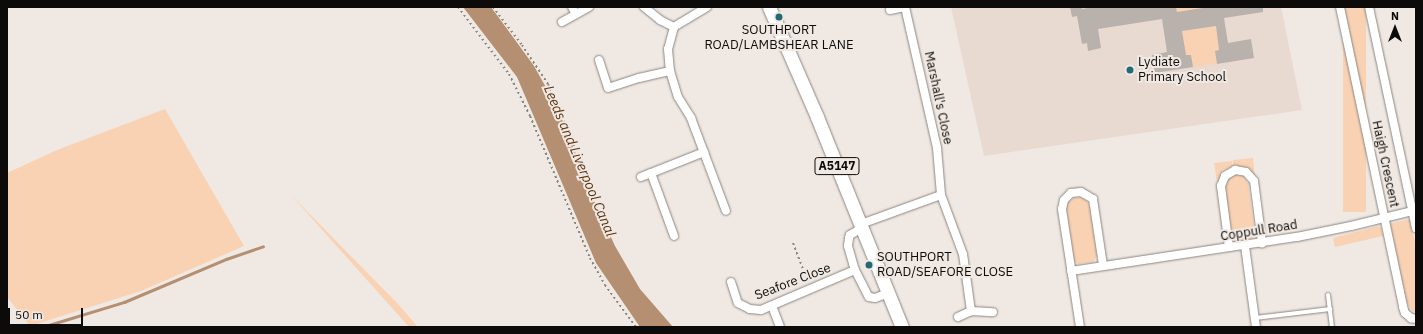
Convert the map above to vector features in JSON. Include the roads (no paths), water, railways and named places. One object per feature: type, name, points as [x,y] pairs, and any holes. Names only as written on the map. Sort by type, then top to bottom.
[{"type":"main road","name":"A5147","points":[[769,7],[817,117],[902,327]]},
{"type":"street","points":[[562,22],[574,11],[589,7]]},
{"type":"street","points":[[644,7],[660,20],[674,27]]},
{"type":"street","points":[[707,7],[674,27],[668,49],[670,71],[678,96],[691,118],[726,211]]},
{"type":"street","name":"Marshall's Close","points":[[890,10],[905,7],[937,148],[942,195],[963,254],[971,311]]},
{"type":"street","name":"Haigh Crescent","points":[[1340,7],[1402,307],[1405,313],[1411,318],[1416,319]]},
{"type":"street","name":"Haigh Crescent","points":[[1369,7],[1414,210],[1416,228]]},
{"type":"street","points":[[599,60],[608,88],[639,78],[670,71]]},
{"type":"street","points":[[641,177],[704,152]]},
{"type":"street","points":[[1229,247],[1221,186],[1225,176],[1235,170],[1246,172],[1254,181],[1262,243]]},
{"type":"street","points":[[651,173],[674,236]]},
{"type":"street","points":[[1080,327],[1062,209],[1067,196],[1076,192],[1086,193],[1094,203],[1103,265]]},
{"type":"street","points":[[889,293],[875,298],[869,296],[855,270],[848,246],[850,235],[862,226],[942,195]]},
{"type":"street","name":"Coppull Road","points":[[1071,271],[1103,265],[1262,243],[1351,226],[1414,210]]},
{"type":"street","points":[[1245,246],[1256,327]]},
{"type":"street","name":"Seafore Close","points":[[732,282],[738,303],[750,310],[761,310],[855,270]]},
{"type":"street","points":[[772,306],[780,327]]},
{"type":"street","points":[[958,317],[971,311],[993,312]]},
{"type":"lane","points":[[1328,294],[1332,327]]},
{"type":"lane","points":[[1255,318],[1330,309]]},
{"type":"waterway","points":[[42,327],[124,302],[226,259],[263,246]]},
{"type":"place","name":"SOUTHPORT ROAD/LAMBSHEAR LANE","points":[[779,17]]},
{"type":"place","name":"Lydiate Primary School","points":[[1130,70]]},
{"type":"place","name":"SOUTHPORT ROAD/SEAFORE CLOSE","points":[[869,265]]},
{"type":"water label","name":"Leeds and Liverpool Canal","points":[[580,161]]}]
